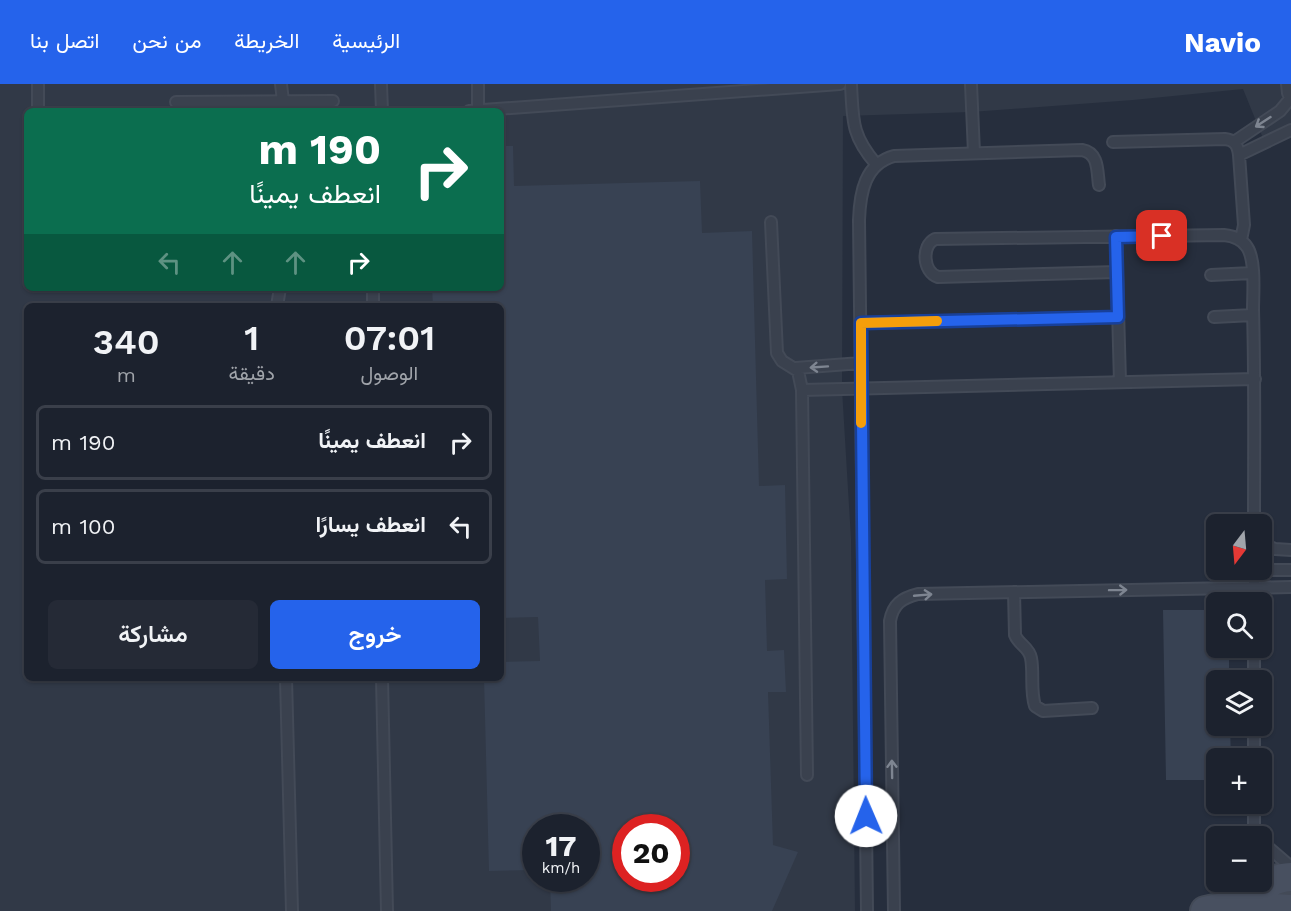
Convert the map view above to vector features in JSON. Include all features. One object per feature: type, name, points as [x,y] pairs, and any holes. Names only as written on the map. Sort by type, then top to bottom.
[{"type":"street","points":[[1272,880],[1291,877]]},
{"type":"street","points":[[1205,911],[1251,892],[1274,908],[1291,909]]},
{"type":"lane","points":[[38,84],[38,108]]},
{"type":"lane","points":[[281,84],[283,101]]},
{"type":"lane","points":[[381,84],[381,108]]},
{"type":"lane","points":[[478,84],[478,108]]},
{"type":"lane","points":[[501,108],[743,87],[840,84]]},
{"type":"lane","points":[[851,84],[855,131],[863,148],[876,164]]},
{"type":"lane","points":[[970,84],[974,153]]},
{"type":"lane","points":[[1234,142],[1280,111],[1291,100],[1287,84]]},
{"type":"lane","points":[[176,102],[333,101]]},
{"type":"lane","points":[[1239,155],[1291,130]]},
{"type":"lane","points":[[1113,142],[1225,139],[1234,142],[1239,155],[1244,225],[1241,240]]},
{"type":"lane","points":[[867,911],[860,208],[864,182],[876,164],[894,156],[1087,151],[1094,158],[1099,185]]},
{"type":"lane","points":[[771,222],[777,353],[782,360],[796,368],[802,390],[807,775]]},
{"type":"lane","points":[[1117,272],[938,277],[927,268],[928,245],[935,239],[1224,235],[1241,240],[1251,254],[1252,273],[1255,379],[1254,514]]},
{"type":"lane","points":[[1116,237],[1120,382]]},
{"type":"lane","points":[[1211,275],[1252,273]]},
{"type":"lane","points":[[1214,317],[1253,315]]},
{"type":"lane","points":[[861,323],[1118,317]]},
{"type":"lane","points":[[796,368],[861,363]]},
{"type":"lane","points":[[802,390],[1255,379]]},
{"type":"lane","points":[[1272,548],[1291,550]]},
{"type":"lane","points":[[1272,570],[1291,570]]},
{"type":"lane","points":[[1254,580],[1254,592]]},
{"type":"lane","points":[[894,911],[890,621],[891,614],[900,601],[918,594],[1291,587]]},
{"type":"lane","points":[[1014,592],[1015,635],[1031,656],[1035,706],[1042,711],[1092,708]]},
{"type":"lane","points":[[286,681],[292,911]]},
{"type":"lane","points":[[382,681],[387,911]]},
{"type":"lane","points":[[1272,851],[1291,867]]},
{"type":"shaded area","points":[[0,84],[1291,84],[1291,137],[1267,148],[1243,89],[971,112],[843,116],[842,389],[851,539],[855,911],[0,911]]},
{"type":"building","points":[[504,146],[513,146],[514,186],[700,181],[702,233],[752,231],[759,486],[785,485],[787,579],[765,580],[767,651],[784,650],[786,692],[768,692],[773,845],[798,852],[772,911],[551,911],[550,892],[600,892],[600,814],[522,814],[522,870],[489,871],[484,681],[504,681],[504,662],[540,661],[538,617],[504,618],[504,303],[433,303],[432,291],[504,291]]},
{"type":"building","points":[[1163,610],[1206,610],[1206,658],[1229,658],[1229,670],[1206,670],[1206,736],[1230,736],[1231,748],[1206,748],[1206,780],[1166,780]]},
{"type":"slow traffic","points":[[861,423],[861,323],[937,321]]},
{"type":"route","points":[[866,816],[861,323],[1118,317],[1116,237],[1162,236]]}]
